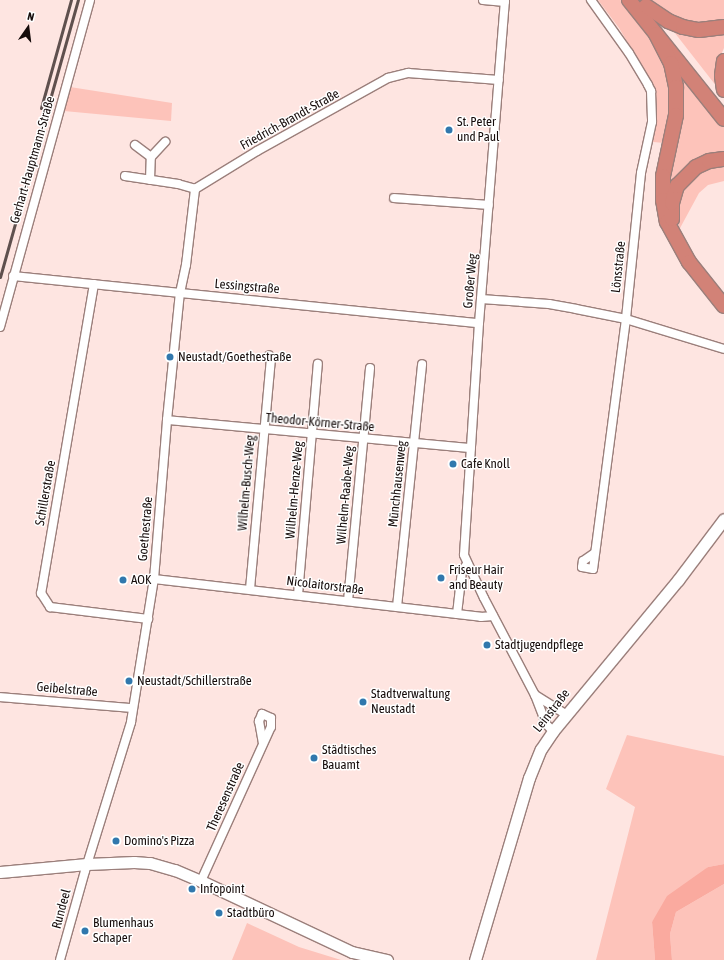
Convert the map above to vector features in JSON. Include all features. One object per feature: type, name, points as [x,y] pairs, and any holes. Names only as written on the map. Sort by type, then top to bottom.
[{"type":"highway","points":[[629,0],[724,120]]},
{"type":"highway","points":[[643,3],[668,21],[683,27],[699,30],[724,27]]},
{"type":"highway","points":[[643,3],[724,104]]},
{"type":"highway","points":[[656,34],[671,63],[676,87],[676,115],[663,176],[663,200],[667,222],[689,262],[724,306]]},
{"type":"highway","points":[[724,61],[722,76],[724,90]]},
{"type":"highway","points":[[680,248],[672,215],[672,203],[677,186],[696,167],[709,161],[724,159]]},
{"type":"street","name":"Gerhart-Hauptmann-Straße","points":[[0,327],[90,0]]},
{"type":"street","points":[[483,0],[505,1]]},
{"type":"street","name":"Lönsstraße","points":[[591,0],[629,52],[651,91],[652,122],[641,173],[626,319],[595,553]]},
{"type":"street","name":"Großer Weg","points":[[505,1],[479,323],[464,545],[467,564],[535,695],[546,724],[553,731]]},
{"type":"street","name":"Friedrich-Brandt-Straße","points":[[195,189],[388,78],[399,74],[499,80]]},
{"type":"street","points":[[150,180],[151,157],[165,142]]},
{"type":"street","points":[[135,145],[151,157]]},
{"type":"street","points":[[125,176],[195,189]]},
{"type":"street","name":"Goethestraße","points":[[87,864],[131,722],[132,708],[148,618],[154,579],[167,420],[180,293],[186,265],[195,189]]},
{"type":"street","points":[[394,198],[489,205]]},
{"type":"street","name":"Lessingstraße","points":[[13,276],[479,323]]},
{"type":"street","name":"Schillerstraße","points":[[94,284],[41,593],[50,607],[148,618]]},
{"type":"street","points":[[481,299],[549,304],[626,319],[724,349]]},
{"type":"street","name":"Wilhelm-Busch-Weg","points":[[250,589],[271,359],[269,355]]},
{"type":"street","name":"Wilhelm-Henze-Weg","points":[[298,595],[318,364]]},
{"type":"street","name":"Münchhausenweg","points":[[397,607],[422,364]]},
{"type":"street","name":"Wilhelm-Raabe-Weg","points":[[348,601],[370,368]]},
{"type":"street","name":"Theodor-Körner-Straße","points":[[167,420],[414,444],[471,448]]},
{"type":"street","name":"Leinstraße","points":[[475,960],[529,778],[541,749],[553,731],[678,580],[724,519]]},
{"type":"street","name":"Großer Weg","points":[[457,614],[462,572],[467,564]]},
{"type":"street","name":"Nicolaitorstraße","points":[[154,579],[481,617],[493,616]]},
{"type":"street","name":"Großer Weg","points":[[535,695],[566,715]]},
{"type":"street","name":"Geibelstraße","points":[[0,697],[132,708]]},
{"type":"street","name":"Theresenstraße","points":[[201,881],[263,743]]},
{"type":"street","points":[[0,872],[87,864],[134,862],[150,863],[175,870],[201,881],[330,944],[352,952],[387,960]]},
{"type":"street","name":"Rundeel","points":[[60,960],[87,864]]},
{"type":"shaded area","points":[[598,0],[621,0],[659,48],[673,98],[665,143],[653,142],[657,121],[655,90],[651,81],[619,28]]},
{"type":"shaded area","points":[[650,0],[724,0],[724,21],[692,23],[673,17],[655,6]]},
{"type":"shaded area","points":[[671,28],[724,31],[724,48],[721,55],[717,87]]},
{"type":"shaded area","points":[[677,70],[724,127],[724,155],[671,191],[669,182]]},
{"type":"shaded area","points":[[70,87],[172,103],[171,121],[64,111]]},
{"type":"shaded area","points":[[724,163],[724,181],[708,185],[699,193],[679,230],[677,207],[684,186],[699,172]]},
{"type":"shaded area","points":[[627,735],[724,756],[724,864],[708,867],[652,922],[655,960],[596,960],[635,807],[606,789]]},
{"type":"shaded area","points":[[724,864],[724,884],[676,912],[670,934],[672,960],[655,960],[652,922],[667,896],[708,867]]},
{"type":"shaded area","points":[[724,884],[724,960],[672,960],[670,934],[676,912]]},
{"type":"shaded area","points":[[247,923],[299,947],[341,960],[232,960]]},
{"type":"railway","points":[[41,108],[71,0]]},
{"type":"railway","points":[[0,277],[78,0]]},
{"type":"place","name":"St. Peter und Paul","points":[[449,130]]},
{"type":"place","name":"Neustadt/Goethestraße","points":[[170,357]]},
{"type":"place","name":"Cafe Knoll","points":[[453,464]]},
{"type":"place","name":"Friseur Hair and Beauty","points":[[441,578]]},
{"type":"place","name":"AOK","points":[[123,580]]},
{"type":"place","name":"Stadtjugendpflege","points":[[487,645]]},
{"type":"place","name":"Neustadt/Schillerstraße","points":[[129,681]]},
{"type":"place","name":"Stadtverwaltung Neustadt","points":[[363,702]]},
{"type":"place","name":"Städtisches Bauamt","points":[[314,758]]},
{"type":"place","name":"Domino's Pizza","points":[[116,841]]},
{"type":"place","name":"Infopoint","points":[[192,889]]},
{"type":"place","name":"Stadtbüro","points":[[219,913]]},
{"type":"place","name":"Blumenhaus Schaper","points":[[85,931]]}]
